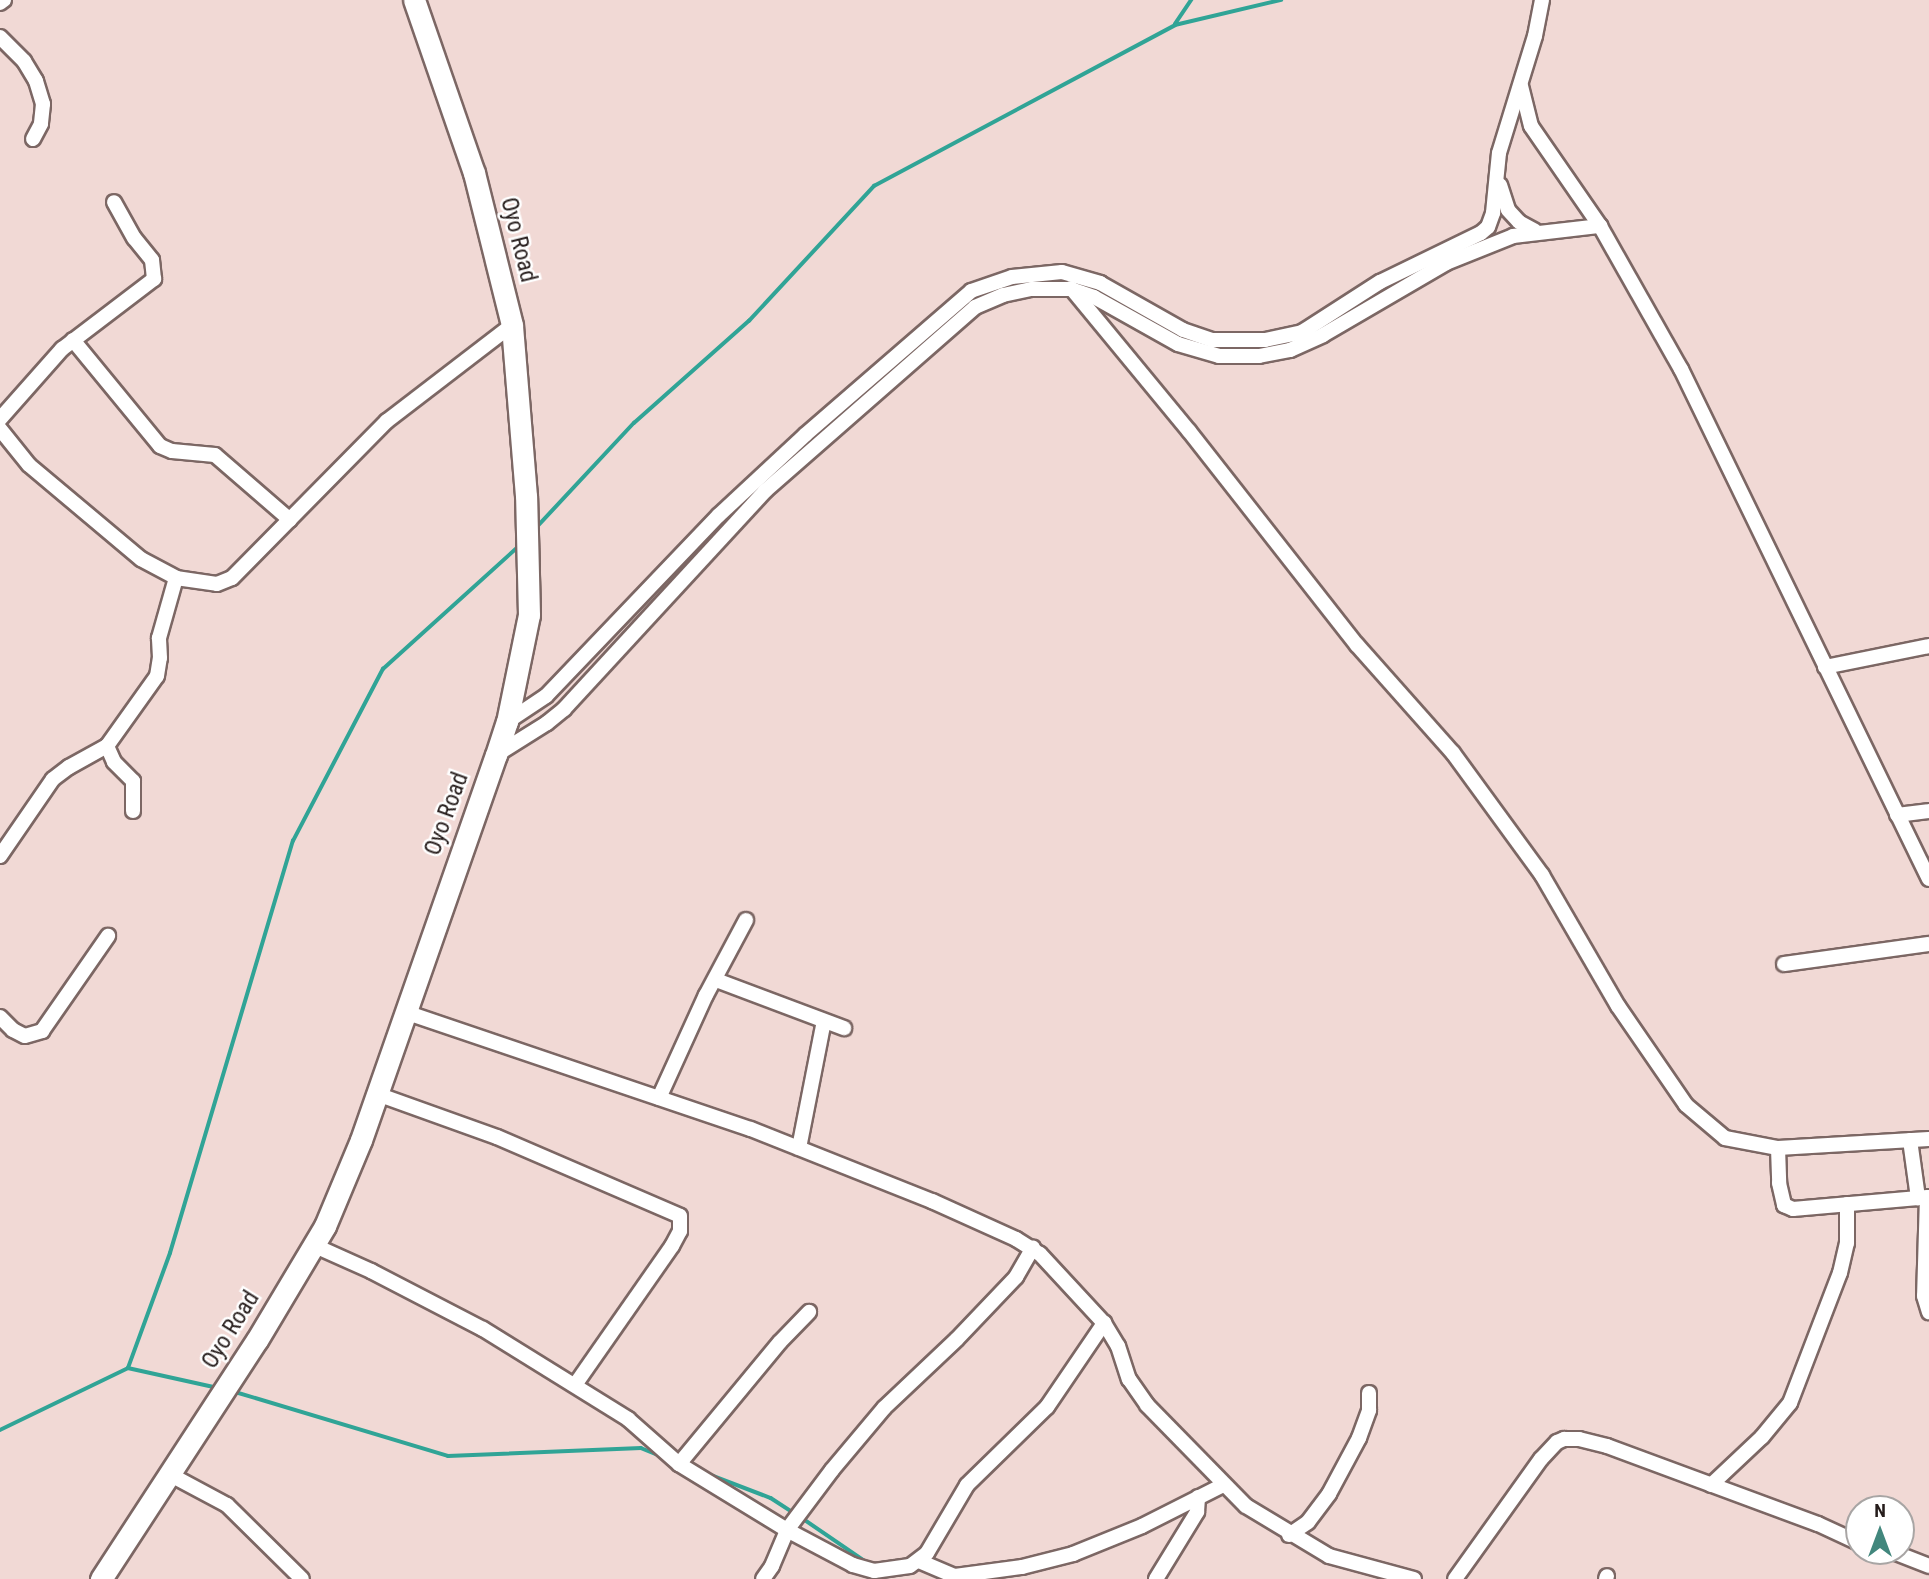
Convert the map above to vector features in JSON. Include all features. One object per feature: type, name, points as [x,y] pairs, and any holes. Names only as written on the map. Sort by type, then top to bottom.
[{"type":"highway","name":"Oyo Road","points":[[102,1579],[257,1340],[325,1226],[377,1094],[496,755],[507,722],[529,615],[526,496],[512,325],[474,173],[414,0]]},
{"type":"street","points":[[507,722],[546,696],[719,515],[957,301],[978,288],[1012,277],[1062,272],[1100,283],[1183,330],[1212,340],[1265,340],[1302,332],[1380,282],[1481,233],[1488,227],[1493,213],[1499,153],[1542,0]]},
{"type":"street","points":[[0,37],[24,61],[36,81],[43,104],[41,124],[33,139]]},
{"type":"street","points":[[1521,82],[1526,116],[1531,126],[1600,226],[1681,369],[1929,879]]},
{"type":"street","points":[[1506,126],[1531,126]]},
{"type":"street","points":[[1498,176],[1508,210],[1519,222],[1535,231]]},
{"type":"street","points":[[0,419],[74,340],[154,279],[152,260],[134,238],[114,202]]},
{"type":"street","points":[[496,755],[564,709],[765,491],[975,307],[1003,295],[1032,289],[1071,289],[1094,297],[1178,344],[1219,356],[1259,356],[1290,349],[1322,335],[1446,263],[1513,236],[1535,231],[1600,226]]},
{"type":"street","points":[[1062,272],[1071,289],[1189,432],[1357,645],[1452,753],[1542,875],[1618,1006],[1686,1105],[1725,1138],[1778,1148],[1929,1139]]},
{"type":"street","points":[[0,429],[29,465],[141,559],[176,578],[217,584],[232,578],[387,421],[512,325]]},
{"type":"street","points":[[74,340],[160,446],[215,455],[290,520]]},
{"type":"street","points":[[0,856],[53,779],[107,746],[157,676],[160,659],[159,638],[176,578]]},
{"type":"street","points":[[1825,667],[1929,646]]},
{"type":"street","points":[[107,746],[114,762],[133,781],[133,811]]},
{"type":"street","points":[[1897,815],[1929,811]]},
{"type":"street","points":[[659,1098],[746,920]]},
{"type":"street","points":[[0,1017],[13,1030],[25,1036],[42,1031],[108,936]]},
{"type":"street","points":[[1784,964],[1929,944]]},
{"type":"street","points":[[716,980],[844,1028]]},
{"type":"street","points":[[405,1012],[799,1148],[932,1201],[1033,1248],[1104,1323],[1118,1346],[1129,1379],[1147,1405],[1246,1506],[1289,1535],[1329,1556],[1414,1579]]},
{"type":"street","points":[[799,1148],[824,1021]]},
{"type":"street","points":[[377,1094],[497,1137],[680,1216],[680,1231],[672,1245],[575,1385]]},
{"type":"street","points":[[1910,1140],[1924,1197],[1924,1296],[1929,1312]]},
{"type":"street","points":[[1778,1148],[1779,1183],[1784,1205],[1793,1209],[1924,1197]]},
{"type":"street","points":[[1711,1485],[1762,1437],[1790,1403],[1840,1273],[1847,1243],[1847,1204]]},
{"type":"street","points":[[313,1245],[371,1271],[483,1329],[628,1419],[679,1464],[794,1521],[853,1565],[874,1571],[910,1566],[927,1553],[967,1485],[1046,1407],[1104,1323]]},
{"type":"street","points":[[763,1579],[794,1521],[884,1408],[957,1339],[1016,1277],[1033,1248]]},
{"type":"street","points":[[679,1464],[780,1342],[809,1312]]},
{"type":"street","points":[[1289,1535],[1308,1521],[1329,1494],[1359,1438],[1368,1410],[1369,1393]]},
{"type":"street","points":[[1455,1579],[1557,1442],[1579,1439],[1711,1485],[1845,1538]]},
{"type":"street","points":[[169,1474],[227,1505],[302,1579]]},
{"type":"street","points":[[919,1561],[955,1576],[1022,1567],[1073,1554],[1142,1526],[1223,1485]]},
{"type":"street","points":[[1157,1578],[1197,1512],[1198,1497]]},
{"type":"waterway","points":[[1175,24],[1191,0]]},
{"type":"waterway","points":[[535,529],[634,423],[749,321],[874,186],[1175,25],[1281,0]]},
{"type":"waterway","points":[[0,1430],[128,1368],[170,1253],[293,841],[383,669],[520,545]]},
{"type":"waterway","points":[[128,1368],[218,1388]]},
{"type":"waterway","points":[[232,1391],[448,1456],[641,1448],[661,1456]]},
{"type":"waterway","points":[[708,1474],[771,1498],[796,1514]]},
{"type":"waterway","points":[[802,1518],[868,1563]]}]
